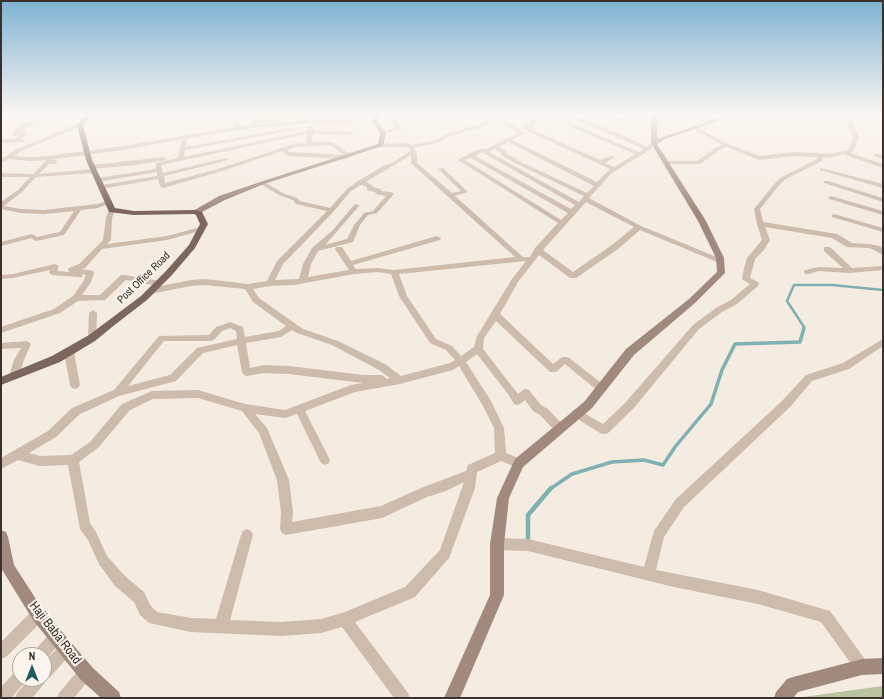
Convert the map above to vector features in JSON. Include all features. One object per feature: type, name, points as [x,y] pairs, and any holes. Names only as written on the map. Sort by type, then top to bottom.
[{"type":"main road","points":[[85,147],[93,169],[112,210],[134,213],[195,212],[199,214],[204,224],[201,229]]},
{"type":"main road","name":"Post Office Road","points":[[1,381],[69,352],[92,338],[144,298],[192,246],[201,229]]},
{"type":"street","points":[[1,161],[27,147]]},
{"type":"street","points":[[1,206],[20,191],[47,162],[132,147]]},
{"type":"street","points":[[181,158],[182,149],[194,147]]},
{"type":"street","points":[[237,147],[158,164],[163,186],[290,147]]},
{"type":"street","points":[[335,147],[347,156]]},
{"type":"street","points":[[195,212],[222,198],[262,183],[376,147]]},
{"type":"street","points":[[408,147],[412,149],[414,163],[521,259]]},
{"type":"street","points":[[270,283],[280,264],[288,254],[332,210],[348,190],[385,167],[394,164],[412,149],[420,147]]},
{"type":"street","points":[[562,223],[461,160],[482,150],[486,151],[494,147],[504,152],[503,154],[517,162],[586,197],[639,227],[720,260]]},
{"type":"street","points":[[521,147],[597,185]]},
{"type":"street","points":[[553,147],[612,171]]},
{"type":"street","points":[[566,147],[598,161],[612,171]]},
{"type":"street","points":[[622,147],[639,154]]},
{"type":"street","points":[[17,455],[40,460],[73,460],[94,445],[126,407],[152,396],[198,394],[245,408],[286,414],[354,388],[400,380],[453,366],[478,349],[480,338],[515,281],[538,250],[578,204],[612,171],[650,147]]},
{"type":"street","points":[[452,698],[498,595],[497,544],[503,498],[519,463],[588,405],[630,352],[692,301],[720,273],[720,260],[702,221],[666,163],[652,147]]},
{"type":"street","points":[[666,163],[698,162],[723,147]]},
{"type":"street","points":[[732,147],[759,158],[795,154],[830,156],[850,151],[852,147]]},
{"type":"street","points":[[283,149],[288,154],[347,156]]},
{"type":"street","points":[[482,150],[578,204]]},
{"type":"street","points":[[845,152],[883,166]]},
{"type":"street","points":[[8,157],[31,159],[87,154]]},
{"type":"street","points":[[470,155],[571,212]]},
{"type":"street","points":[[578,412],[604,430],[629,406],[696,327],[734,302],[755,284],[746,279],[751,258],[761,248],[766,240],[760,224],[757,209],[778,183],[789,175],[820,160],[820,155]]},
{"type":"street","points":[[876,155],[883,157]]},
{"type":"street","points":[[232,170],[262,160],[261,156]]},
{"type":"street","points":[[599,163],[612,157]]},
{"type":"street","points":[[1,175],[9,174],[34,176],[181,158]]},
{"type":"street","points":[[101,187],[226,160]]},
{"type":"street","points":[[822,169],[883,186]]},
{"type":"street","points":[[441,170],[465,192],[449,196]]},
{"type":"street","points":[[98,180],[160,174]]},
{"type":"street","points":[[315,250],[350,240],[357,225],[366,214],[375,212],[391,194],[378,193],[379,190],[369,189],[370,186],[360,182]]},
{"type":"street","points":[[826,182],[883,200]]},
{"type":"street","points":[[262,183],[283,195],[295,199],[298,203],[332,210]]},
{"type":"street","points":[[832,198],[883,213]]},
{"type":"street","points":[[1,206],[21,211],[44,212],[98,206],[108,203]]},
{"type":"street","points":[[303,280],[307,264],[315,250],[334,232],[357,205]]},
{"type":"street","points":[[1,244],[32,236],[36,239],[62,234],[79,208]]},
{"type":"street","points":[[90,273],[72,270],[82,266],[106,240],[108,218],[112,210]]},
{"type":"street","points":[[834,216],[883,230]]},
{"type":"street","points":[[760,224],[834,236],[850,245],[873,247],[883,253]]},
{"type":"street","points":[[538,250],[574,276],[615,247],[639,227]]},
{"type":"street","points":[[101,247],[168,238],[201,229]]},
{"type":"street","points":[[349,264],[437,238]]},
{"type":"street","points":[[338,249],[354,272]]},
{"type":"street","points":[[827,249],[850,271]]},
{"type":"street","points":[[150,291],[191,283],[205,282],[248,287],[354,272],[378,270],[394,272],[531,259]]},
{"type":"street","points":[[1,277],[13,276],[54,266],[53,273],[77,275],[90,273]]},
{"type":"street","points":[[808,272],[819,268],[850,271],[883,268]]},
{"type":"street","points":[[394,272],[403,296],[433,341],[449,348],[461,361],[487,404],[499,428],[501,456]]},
{"type":"street","points":[[1,330],[58,311],[76,298],[88,282],[90,273]]},
{"type":"street","points":[[76,298],[102,298],[124,277],[158,283]]},
{"type":"street","points":[[248,287],[256,300],[300,331],[335,343],[382,367],[400,380]]},
{"type":"street","points":[[92,338],[93,313]]},
{"type":"street","points":[[495,315],[553,369],[565,359],[601,388]]},
{"type":"street","points":[[117,393],[162,338],[210,338],[219,329],[230,325],[240,329],[240,341],[247,372],[264,369],[289,370],[321,372],[363,379],[400,380]]},
{"type":"street","points":[[1,464],[52,434],[76,411],[117,393],[173,378],[200,350],[281,334],[292,326]]},
{"type":"street","points":[[648,575],[658,536],[680,503],[786,404],[809,378],[846,366],[883,342]]},
{"type":"street","points":[[1,346],[27,344],[19,360],[14,376]]},
{"type":"street","points":[[478,349],[489,365],[512,391],[517,401],[526,393],[537,408],[544,412],[559,428]]},
{"type":"street","points":[[69,352],[75,385]]},
{"type":"street","points":[[245,408],[263,431],[283,480],[287,512],[286,529],[382,512],[425,492],[442,487],[455,480],[471,475]]},
{"type":"street","points":[[299,408],[325,460]]},
{"type":"street","points":[[73,460],[84,525],[92,536],[103,560],[120,581],[139,596],[144,610],[154,618],[221,627],[289,628],[320,626],[345,619],[410,592],[445,554],[469,488],[472,468],[501,456],[519,463]]},
{"type":"street","points":[[221,627],[247,535]]},
{"type":"street","name":"Haji Baba Road","points":[[1,537],[5,569],[38,615],[61,643],[86,672],[113,698]]},
{"type":"street","points":[[497,544],[528,545],[593,560],[648,575],[758,597],[825,616],[862,667]]},
{"type":"street","points":[[1,652],[38,615]]},
{"type":"street","points":[[345,619],[402,698]]},
{"type":"street","points":[[52,648],[61,643]]},
{"type":"street","points":[[52,659],[61,643]]},
{"type":"street","points":[[782,698],[793,685],[862,667],[883,666]]},
{"type":"street","points":[[64,698],[86,672]]},
{"type":"street","points":[[1,698],[12,686]]},
{"type":"street","points":[[22,698],[32,687]]},
{"type":"green space","points":[[883,686],[883,698],[802,698],[803,697]]},
{"type":"waterway","points":[[803,329],[804,327],[787,301],[794,285],[832,285],[883,290]]},
{"type":"waterway","points":[[550,489],[572,474],[612,462],[644,460],[663,465],[675,447],[711,404],[722,370],[735,344],[800,342],[804,328]]},
{"type":"waterway","points":[[528,543],[528,515],[550,489]]}]
